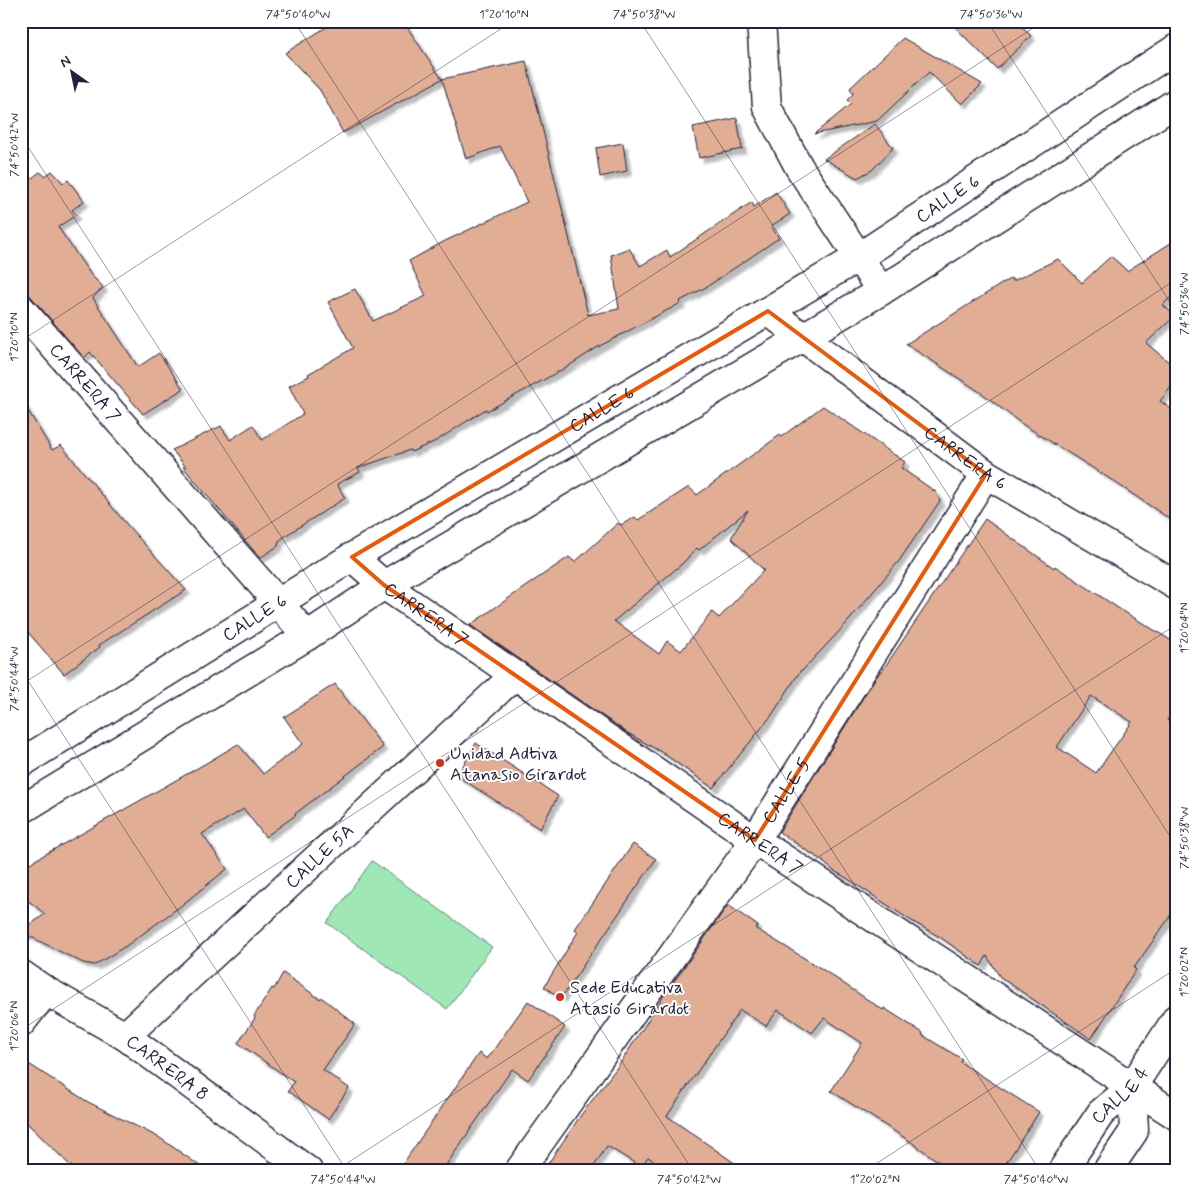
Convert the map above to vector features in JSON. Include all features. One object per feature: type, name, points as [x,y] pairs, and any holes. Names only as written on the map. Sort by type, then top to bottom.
[{"type":"street","points":[[761,21],[767,107],[799,167],[882,291]]},
{"type":"street","name":"CALLE 6","points":[[21,763],[352,556],[859,257],[1177,48]]},
{"type":"street","points":[[21,810],[307,636],[384,585],[882,291],[1177,102]]},
{"type":"street","name":"CARRERA 7","points":[[21,309],[307,636]]},
{"type":"street","name":"CARRERA 6","points":[[768,311],[986,474],[1177,586]]},
{"type":"street","name":"CALLE 5","points":[[519,1171],[755,840],[986,474]]},
{"type":"street","name":"CARRERA 7","points":[[352,556],[384,585],[755,840],[1177,1116]]},
{"type":"street","name":"CALLE 5A","points":[[125,1036],[515,675]]},
{"type":"street","name":"CARRERA 8","points":[[21,974],[46,992],[125,1036],[308,1171]]},
{"type":"street","points":[[21,1023],[46,992]]},
{"type":"street","name":"CALLE 4","points":[[1062,1171],[1101,1114],[1132,1087],[1177,1018]]},
{"type":"street","points":[[1106,1171],[1134,1131],[1132,1087]]},
{"type":"highlighted area","points":[[768,311],[986,474],[755,840],[384,585],[352,557]]},
{"type":"green space","points":[[372,861],[492,947],[447,1009],[327,923]]},
{"type":"building","points":[[336,21],[403,21],[442,79],[343,133],[320,90],[285,53]]},
{"type":"building","points":[[949,21],[1017,21],[1031,36],[997,69]]},
{"type":"building","points":[[903,38],[982,84],[962,104],[929,72],[877,121],[814,134],[851,104],[847,100],[853,94],[850,88]]},
{"type":"building","points":[[526,61],[588,315],[619,309],[611,255],[629,248],[640,266],[667,250],[670,257],[752,202],[754,207],[776,192],[790,214],[771,226],[779,238],[708,286],[680,301],[681,303],[598,347],[567,367],[487,411],[486,409],[436,441],[411,452],[410,450],[358,468],[360,472],[337,484],[345,498],[288,534],[279,541],[278,546],[260,558],[183,467],[186,467],[172,450],[221,426],[230,440],[253,425],[262,440],[303,414],[289,386],[309,376],[308,374],[353,348],[328,302],[355,289],[373,321],[426,296],[409,261],[443,242],[527,202],[500,146],[466,159],[442,79]]},
{"type":"building","points":[[737,118],[742,149],[699,158],[693,127]]},
{"type":"building","points":[[875,124],[893,148],[872,170],[857,178],[824,159]]},
{"type":"building","points":[[623,143],[627,171],[600,177],[596,148]]},
{"type":"building","points":[[52,171],[63,183],[68,180],[84,201],[72,210],[76,215],[58,227],[91,275],[103,287],[93,298],[138,367],[159,353],[183,389],[143,414],[90,352],[84,358],[21,285],[21,186],[40,172],[45,176]]},
{"type":"building","points":[[1177,239],[1177,291],[1163,305],[1175,316],[1146,343],[1177,369],[1177,380],[1160,401],[1177,413],[1177,524],[1107,477],[1019,422],[983,394],[906,344],[1011,278],[1013,281],[1058,259],[1082,283],[1111,256],[1127,271]]},
{"type":"building","points":[[21,399],[52,450],[61,445],[128,526],[186,590],[99,645],[100,647],[64,674],[21,624]]},
{"type":"building","points":[[823,406],[905,462],[901,468],[936,492],[940,501],[899,561],[846,624],[801,670],[772,715],[713,788],[661,752],[626,732],[470,625],[569,557],[575,562],[618,523],[621,525],[635,517],[638,520],[689,487],[697,495],[780,435],[781,437]],"holes":[[[748,510],[731,538],[764,570],[719,618],[712,612],[681,651],[667,641],[659,654],[614,621],[683,563],[697,548],[699,550]]]},
{"type":"building","points":[[985,519],[1054,568],[1055,566],[1177,644],[1177,706],[1167,720],[1177,727],[1177,904],[1134,968],[1136,970],[1091,1039],[1000,977],[987,956],[981,966],[940,937],[834,871],[823,861],[779,832],[874,680]],"holes":[[[1091,696],[1132,722],[1096,773],[1057,747]]]},
{"type":"building","points":[[335,684],[383,747],[265,837],[244,809],[202,834],[227,869],[126,946],[95,965],[83,963],[21,932],[45,914],[21,895],[21,868],[238,744],[263,774],[303,744],[284,717]]},
{"type":"building","points":[[476,743],[558,796],[540,829],[457,776]]},
{"type":"building","points":[[633,844],[656,859],[561,998],[544,987],[578,932],[575,929]]},
{"type":"building","points":[[728,905],[758,926],[755,928],[822,969],[883,1010],[884,1008],[923,1033],[922,1035],[962,1059],[960,1062],[1039,1112],[1001,1171],[952,1171],[908,1140],[831,1091],[862,1043],[824,1018],[812,1033],[778,1010],[766,1026],[740,1010],[667,1116],[746,1171],[669,1171],[648,1157],[641,1167],[607,1146],[591,1171],[543,1171],[581,1115],[621,1062],[663,997]]},
{"type":"building","points":[[283,973],[320,999],[321,997],[355,1024],[323,1070],[349,1088],[328,1119],[288,1091],[294,1082],[238,1043]]},
{"type":"building","points":[[528,1001],[565,1027],[528,1080],[512,1069],[442,1171],[398,1171],[479,1053],[487,1059]]},
{"type":"building","points":[[21,1059],[88,1102],[160,1138],[207,1171],[76,1171],[21,1117]]},
{"type":"place","name":"Unidad Adtiva Atanasio Girardot","points":[[440,763]]},
{"type":"place","name":"Sede Educativa Atasio Girardot","points":[[560,997]]}]
